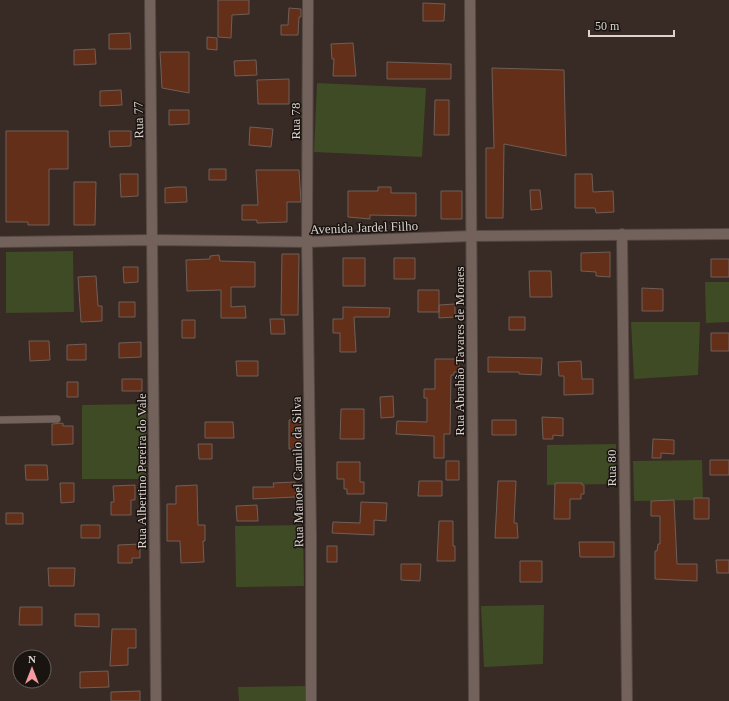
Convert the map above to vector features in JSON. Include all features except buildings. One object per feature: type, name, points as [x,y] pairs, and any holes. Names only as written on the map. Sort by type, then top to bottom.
[{"type":"street","name":"Rua 77","points":[[150,0],[153,240]]},
{"type":"street","name":"Rua 78","points":[[307,242],[308,0]]},
{"type":"street","name":"Rua Abrahão Tavares de Moraes","points":[[470,0],[474,701]]},
{"type":"street","name":"Rua 80","points":[[622,234],[628,701]]},
{"type":"street","name":"Avenida Jardel Filho","points":[[0,242],[153,240],[307,242],[472,236],[729,234]]},
{"type":"street","name":"Rua Albertino Pereira do Vale","points":[[153,240],[156,701]]},
{"type":"street","name":"Rua Manoel Camilo da Silva","points":[[307,242],[312,536],[312,701]]},
{"type":"lane","points":[[0,420],[56,420]]},
{"type":"green space","points":[[317,83],[426,88],[422,157],[314,152]]},
{"type":"green space","points":[[73,251],[74,312],[6,313],[6,252]]},
{"type":"green space","points":[[705,282],[729,282],[729,322],[706,323]]},
{"type":"green space","points":[[631,322],[700,322],[698,375],[634,379]]},
{"type":"green space","points":[[146,404],[146,479],[82,479],[82,405]]},
{"type":"green space","points":[[616,444],[616,484],[547,485],[547,445]]},
{"type":"green space","points":[[702,460],[703,500],[634,501],[633,461]]},
{"type":"green space","points":[[303,525],[304,586],[236,587],[235,526]]},
{"type":"green space","points":[[544,605],[543,664],[484,667],[481,606]]},
{"type":"green space","points":[[306,686],[306,701],[239,701],[238,687]]}]
